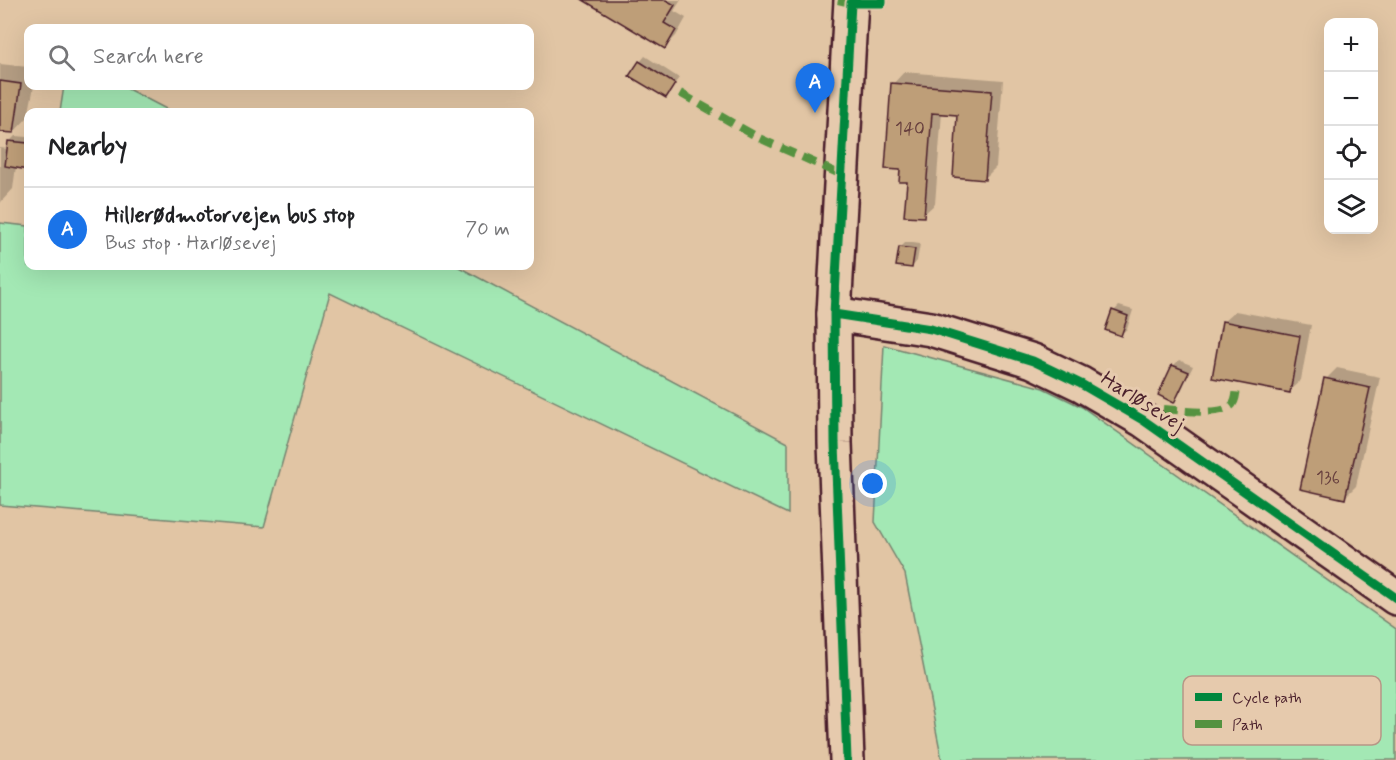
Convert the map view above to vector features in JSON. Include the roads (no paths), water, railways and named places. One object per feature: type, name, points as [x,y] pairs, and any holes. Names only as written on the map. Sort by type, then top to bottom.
[{"type":"street","points":[[847,760],[835,443],[834,314],[851,0]]},
{"type":"street","name":"Harløsevej","points":[[834,314],[931,329],[1033,361],[1081,384],[1143,420],[1396,598]]},
{"type":"place","name":"Hillerødmotorvejen bus stop","points":[[815,113]]}]
